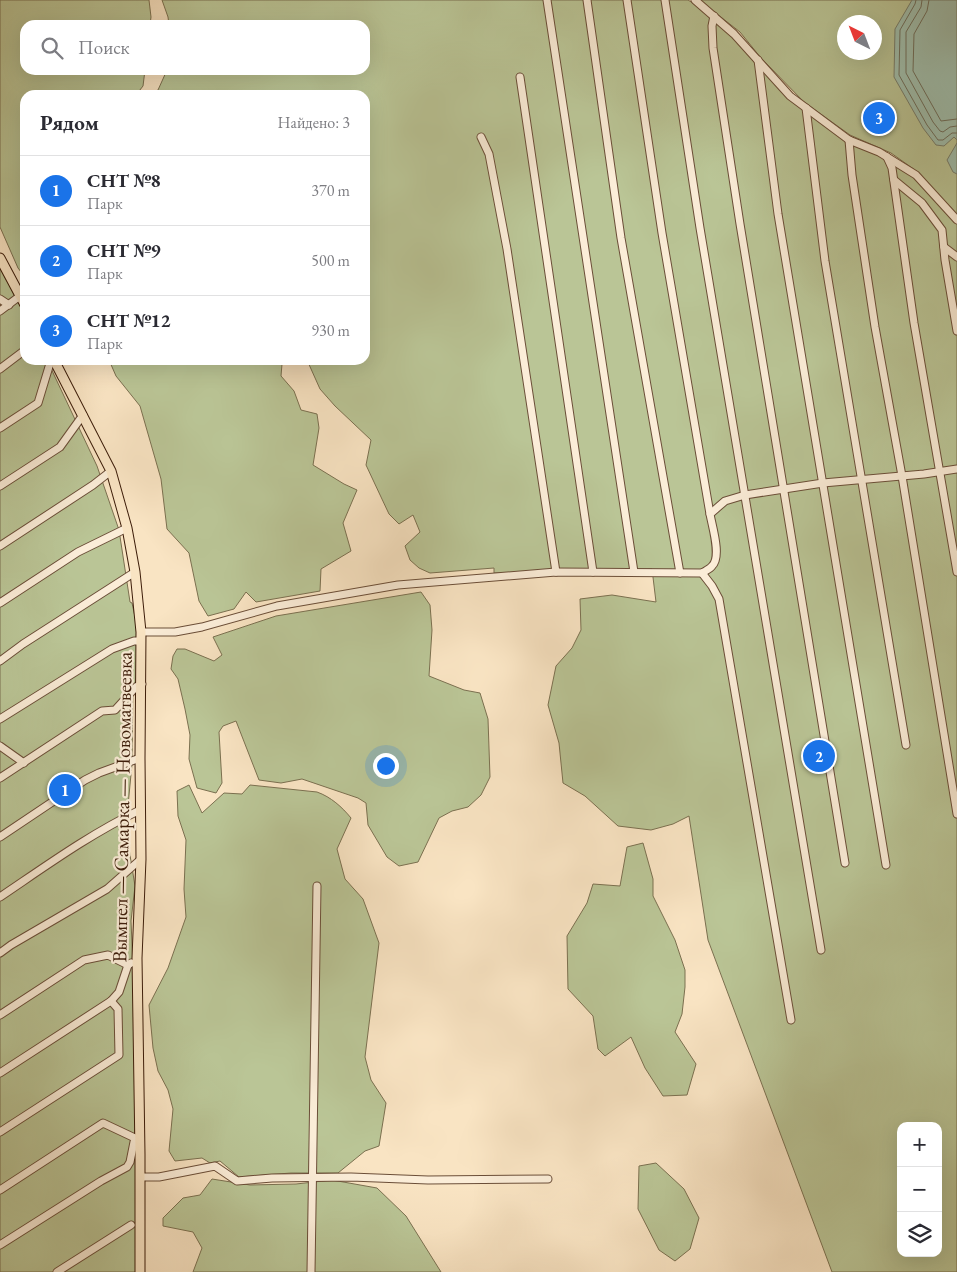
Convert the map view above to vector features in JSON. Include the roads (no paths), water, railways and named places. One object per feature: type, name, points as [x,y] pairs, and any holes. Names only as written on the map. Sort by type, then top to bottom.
[{"type":"main road","points":[[0,258],[20,296]]},
{"type":"main road","name":"Вымпел — Самарка — Новоматвеевка","points":[[55,365],[84,415],[111,471],[127,528],[136,572],[141,636],[142,684],[140,758],[141,859],[137,958],[140,1272]]},
{"type":"street","points":[[548,0],[634,572]]},
{"type":"street","points":[[587,0],[622,238],[680,572]]},
{"type":"street","points":[[0,719],[112,649],[134,641],[141,636],[202,627],[277,606],[398,585],[556,572],[702,573],[712,568],[716,562],[717,553],[662,233],[627,0]]},
{"type":"street","points":[[666,0],[700,228],[821,950]]},
{"type":"street","points":[[695,0],[734,34],[784,90],[849,140],[887,157],[919,178],[957,220]]},
{"type":"street","points":[[714,16],[712,26],[715,58],[740,224],[845,863]]},
{"type":"street","points":[[758,60],[778,214],[886,865]]},
{"type":"street","points":[[520,77],[593,572]]},
{"type":"street","points":[[806,108],[825,261],[906,745]]},
{"type":"street","points":[[481,136],[489,154],[507,249],[556,572]]},
{"type":"street","points":[[849,140],[852,175],[875,327],[902,476],[957,814]]},
{"type":"street","points":[[887,157],[892,168],[914,323],[957,572]]},
{"type":"street","points":[[894,180],[922,203],[942,230],[957,331]]},
{"type":"street","points":[[944,247],[957,257]]},
{"type":"street","points":[[0,311],[20,296]]},
{"type":"street","points":[[0,299],[9,305]]},
{"type":"street","points":[[0,369],[20,354]]},
{"type":"street","points":[[0,428],[38,403],[50,365]]},
{"type":"street","points":[[0,486],[60,447],[84,415]]},
{"type":"street","points":[[710,514],[725,501],[745,495],[957,469]]},
{"type":"street","points":[[0,546],[93,485],[111,471]]},
{"type":"street","points":[[0,603],[78,552],[127,528]]},
{"type":"street","points":[[0,661],[22,644],[136,572]]},
{"type":"street","points":[[702,573],[719,599],[791,1020]]},
{"type":"street","points":[[0,778],[102,711],[115,710],[136,687],[142,684]]},
{"type":"street","points":[[0,746],[24,763]]},
{"type":"street","points":[[0,837],[86,780],[99,773],[140,758]]},
{"type":"street","points":[[0,897],[110,824],[140,810]]},
{"type":"street","points":[[0,953],[107,889],[141,859]]},
{"type":"street","points":[[311,1272],[317,886]]},
{"type":"street","points":[[0,1015],[84,960],[108,954],[128,965]]},
{"type":"street","points":[[0,1073],[111,1001],[119,992],[128,965],[137,958]]},
{"type":"street","points":[[0,1132],[119,1055],[118,1009],[111,1001]]},
{"type":"street","points":[[0,1190],[103,1123],[139,1139]]},
{"type":"street","points":[[0,1245],[127,1167],[130,1162],[134,1142],[139,1139]]},
{"type":"street","points":[[140,1177],[159,1177],[216,1166],[237,1181],[351,1176],[428,1180],[548,1179]]},
{"type":"street","points":[[57,1272],[131,1225]]},
{"type":"water","points":[[912,0],[957,0],[957,140],[954,137],[944,146],[936,145],[923,128],[894,77],[895,29]]},
{"type":"water","points":[[957,143],[957,174],[953,172],[947,160]]},
{"type":"place","name":"СНТ №12","points":[[879,118]]},
{"type":"place","name":"СНТ №9","points":[[819,756]]},
{"type":"place","name":"СНТ №8","points":[[65,790]]}]
